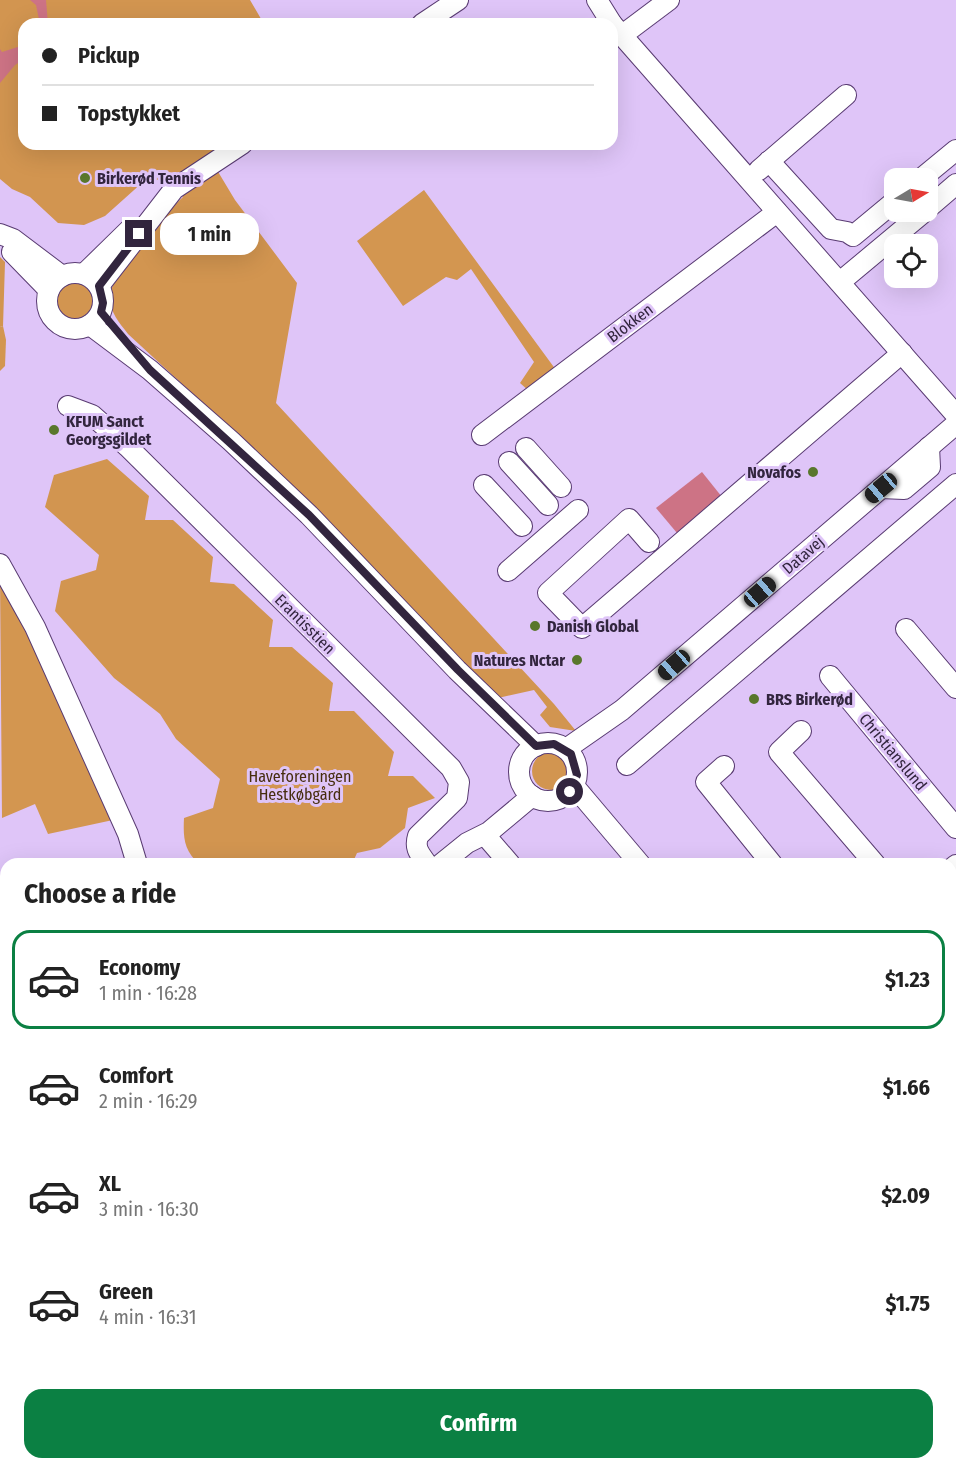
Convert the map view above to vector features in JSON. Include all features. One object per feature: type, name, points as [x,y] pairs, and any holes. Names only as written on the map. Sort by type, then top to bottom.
[{"type":"street","points":[[431,18],[458,0]]},
{"type":"street","points":[[597,0],[609,18]]},
{"type":"street","points":[[618,26],[669,0]]},
{"type":"street","points":[[618,31],[956,415]]},
{"type":"street","points":[[748,179],[846,95]]},
{"type":"street","points":[[91,280],[147,212],[161,204],[174,189],[233,150]]},
{"type":"street","points":[[934,168],[956,150]]},
{"type":"street","points":[[769,161],[831,230],[847,232],[853,236],[884,210]]},
{"type":"street","points":[[938,199],[956,184]]},
{"type":"street","name":"Blokken","points":[[482,435],[777,212]]},
{"type":"street","points":[[840,282],[911,222]]},
{"type":"street","points":[[859,231],[878,250]]},
{"type":"street","points":[[0,235],[13,240],[56,283]]},
{"type":"street","points":[[73,273],[91,280],[103,303],[95,318],[80,329],[61,326],[48,310],[56,283],[73,273]]},
{"type":"street","points":[[95,318],[309,515],[458,670],[467,688],[530,751]]},
{"type":"street","points":[[649,542],[629,519],[548,593],[582,628],[902,354]]},
{"type":"street","name":"Erantisstien","points":[[68,406],[92,415],[128,447],[452,768],[459,782],[457,798],[418,836],[417,850],[423,858]]},
{"type":"street","name":"Datavej","points":[[566,749],[622,710],[956,424]]},
{"type":"street","points":[[526,448],[561,488]]},
{"type":"street","points":[[509,462],[549,505]]},
{"type":"street","points":[[627,765],[956,484]]},
{"type":"street","points":[[484,485],[522,526]]},
{"type":"street","points":[[508,571],[578,510]]},
{"type":"street","points":[[0,564],[45,649],[128,834],[135,858]]},
{"type":"street","points":[[906,628],[956,688]]},
{"type":"street","name":"Christianslund","points":[[830,676],[956,828]]},
{"type":"street","name":"Datavej","points":[[571,783],[622,710]]},
{"type":"street","points":[[801,731],[779,752],[870,858]]},
{"type":"street","points":[[571,783],[549,801],[528,792],[519,772],[530,751],[554,744],[566,749],[571,783],[634,858]]},
{"type":"street","points":[[723,766],[706,782],[767,858]]},
{"type":"street","points":[[448,858],[467,843],[484,835],[528,792]]},
{"type":"street","points":[[467,843],[475,828],[528,792]]},
{"type":"street","points":[[484,835],[505,858]]},
{"type":"green space","points":[[0,0],[250,0],[260,18],[18,18],[18,150],[215,150],[208,155],[235,200],[297,283],[276,403],[554,704],[576,731],[550,727],[540,715],[547,707],[534,690],[498,698],[312,504],[121,325],[112,308],[110,297],[112,287],[128,259],[183,197],[172,178],[143,182],[105,216],[84,225],[58,223],[30,197],[12,189],[0,179]]},
{"type":"green space","points":[[0,257],[5,262],[3,326],[0,327]]},
{"type":"green space","points":[[75,280],[89,286],[95,300],[89,314],[75,320],[61,314],[55,300],[61,286]]},
{"type":"green space","name":"Haveforeningen Hestkøbgård","points":[[107,459],[149,496],[145,520],[173,520],[213,557],[210,582],[234,584],[273,620],[269,647],[292,647],[333,683],[329,711],[354,711],[394,752],[388,776],[413,776],[435,798],[408,808],[405,828],[380,848],[357,853],[355,858],[194,858],[187,849],[184,838],[184,818],[213,808],[220,779],[176,739],[160,714],[114,678],[55,611],[61,581],[96,570],[99,555],[45,507],[54,475]]},
{"type":"green space","points":[[551,752],[565,757],[570,771],[565,785],[551,790],[537,785],[532,771],[537,757]]},
{"type":"shaded area","points":[[30,0],[46,0],[48,18],[39,18],[36,5]]},
{"type":"shaded area","points":[[18,47],[18,63],[0,83],[0,49],[2,52]]},
{"type":"shaded area","points":[[424,190],[556,370],[529,391],[520,383],[534,362],[471,269],[457,280],[446,277],[403,306],[357,241]]},
{"type":"shaded area","points":[[3,326],[6,340],[5,366],[0,371],[0,327]]},
{"type":"shaded area","points":[[702,472],[722,497],[677,533],[656,508]]},
{"type":"shaded area","points":[[0,576],[11,589],[113,820],[48,834],[35,804],[2,818]]},
{"type":"place","name":"Birkerød Tennis","points":[[85,178]]},
{"type":"place","name":"KFUM Sanct Georgsgildet","points":[[54,430]]},
{"type":"place","name":"Novafos","points":[[813,472]]},
{"type":"place","name":"Danish Global","points":[[535,626]]},
{"type":"place","name":"Natures Nctar","points":[[577,660]]},
{"type":"place","name":"BRS Birkerød","points":[[754,699]]},
{"type":"route","points":[[139,234],[99,286],[103,303],[101,312],[150,370],[231,441],[309,515],[385,591],[458,670],[536,746],[554,744],[571,754],[577,767],[577,775],[570,792]]}]
